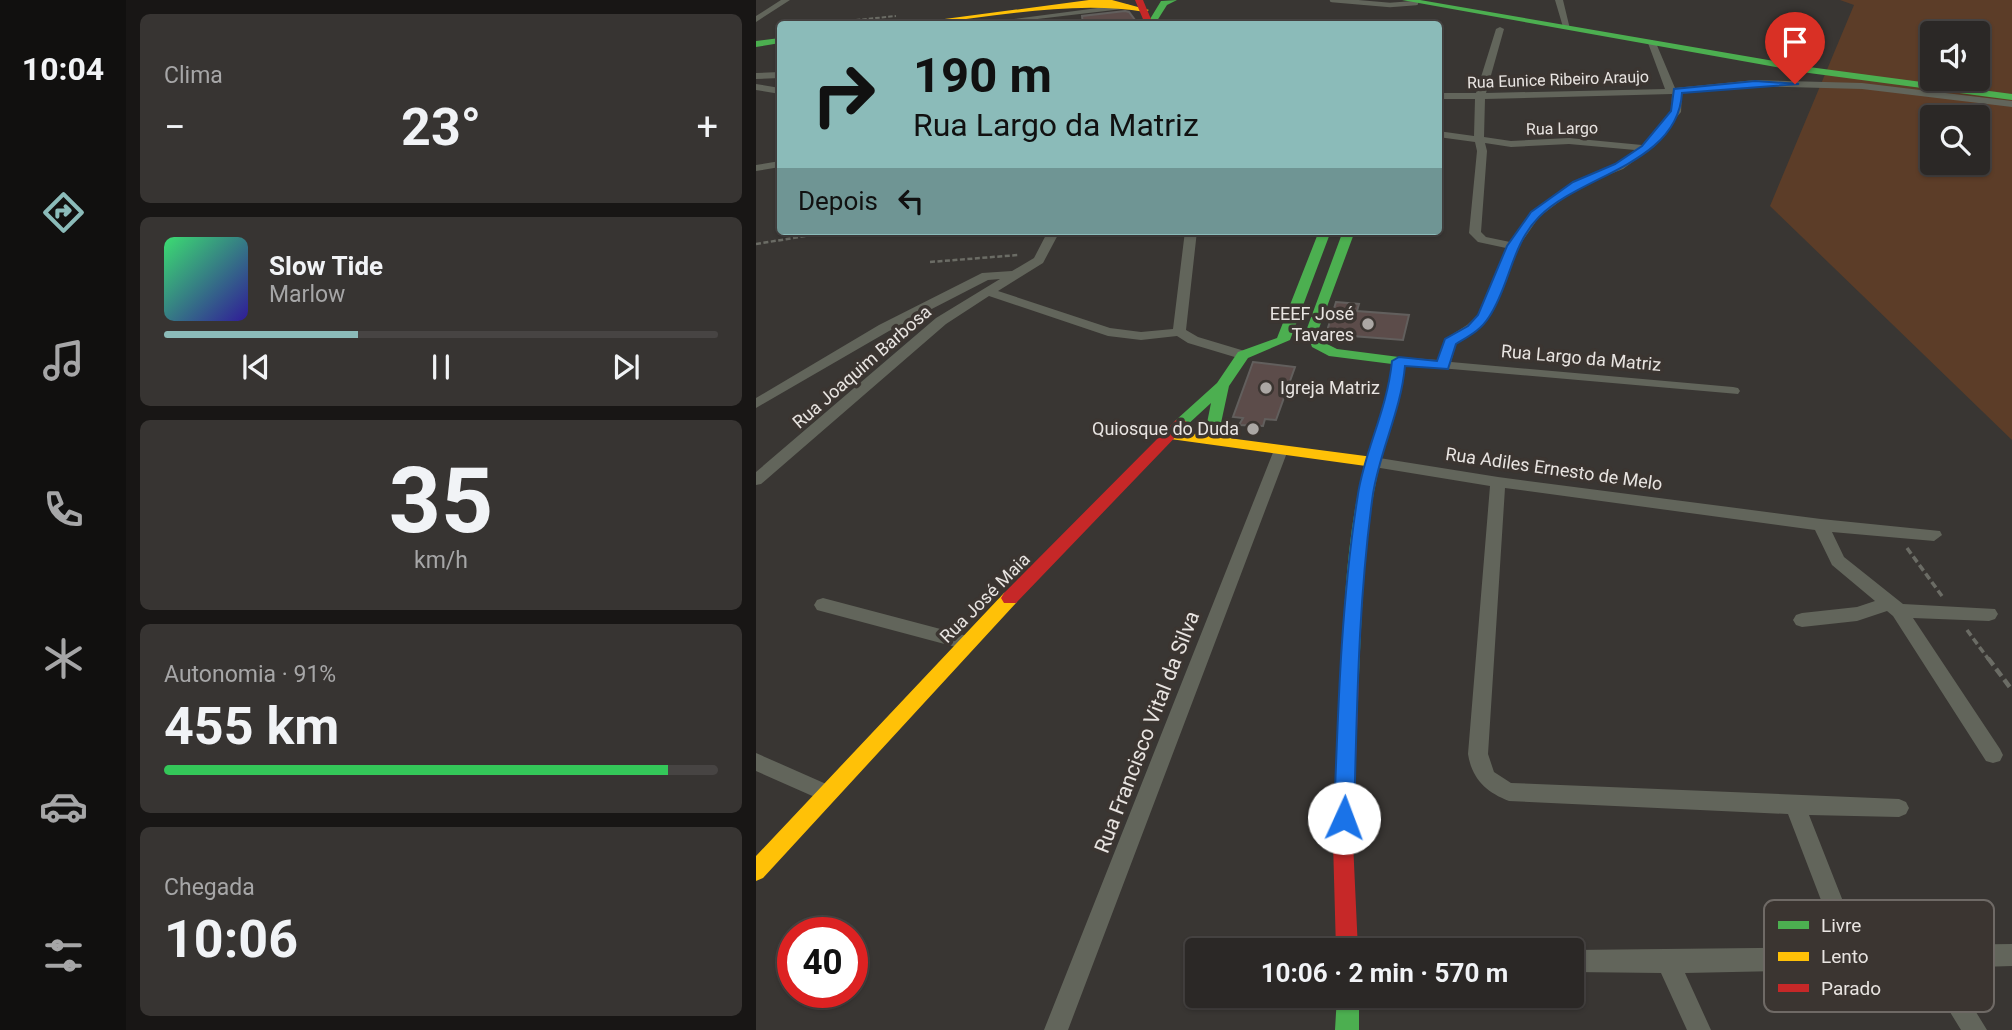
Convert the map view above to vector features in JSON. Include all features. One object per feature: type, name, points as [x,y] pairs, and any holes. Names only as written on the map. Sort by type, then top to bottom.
[{"type":"main road","points":[[1059,4],[1077,0]]},
{"type":"main road","points":[[934,21],[1108,0]]},
{"type":"main road","points":[[1059,4],[1107,3],[1142,13],[1173,0]]},
{"type":"main road","points":[[1406,0],[1914,85],[2012,97]]},
{"type":"main road","points":[[756,44],[777,41]]},
{"type":"main road","points":[[1243,355],[1283,340],[1323,235]]},
{"type":"main road","name":"Rua Largo da Matriz","points":[[1348,235],[1312,331],[1317,344],[1334,353],[1399,361]]},
{"type":"main road","name":"Rua José Maia","points":[[756,871],[967,643],[1168,435],[1222,386],[1243,355]]},
{"type":"main road","points":[[1347,938],[1343,842],[1348,699],[1359,547],[1373,461],[1396,395],[1399,361]]},
{"type":"main road","points":[[1222,386],[1212,423],[1215,432],[1227,443]]},
{"type":"main road","name":"Rua Adiles Ernesto de Melo","points":[[1168,435],[1373,461]]},
{"type":"street","points":[[756,20],[786,0]]},
{"type":"street","points":[[1559,0],[1567,27]]},
{"type":"street","points":[[1023,21],[1142,13]]},
{"type":"street","points":[[1500,29],[1480,97],[1479,138],[1482,151],[1475,233],[1482,240],[1513,246]]},
{"type":"street","points":[[1443,366],[1450,342],[1472,328],[1484,316],[1513,246],[1544,205],[1586,179],[1619,167],[1646,148],[1676,112],[1674,91],[1652,43]]},
{"type":"street","points":[[756,85],[768,75]]},
{"type":"street","points":[[756,76],[777,75]]},
{"type":"street","name":"Rua Eunice Ribeiro Araujo","points":[[1442,96],[1674,91],[1755,83],[1830,85],[2012,104]]},
{"type":"street","points":[[756,85],[777,90]]},
{"type":"street","name":"Rua Largo","points":[[1442,134],[1511,144],[1569,141],[1646,148]]},
{"type":"street","points":[[756,168],[777,164]]},
{"type":"street","name":"Rua Joaquim Barbosa","points":[[756,480],[941,321],[1018,275],[1044,253],[1052,235]]},
{"type":"street","points":[[1179,332],[1191,235]]},
{"type":"street","points":[[756,404],[884,328],[986,276],[1018,275]]},
{"type":"street","points":[[988,292],[1108,332],[1141,336],[1179,332],[1193,340],[1243,355]]},
{"type":"street","name":"Rua Largo da Matriz","points":[[1399,361],[1733,391]]},
{"type":"street","name":"Rua Francisco Vital da Silva","points":[[1056,1030],[1281,450]]},
{"type":"street","name":"Rua Adiles Ernesto de Melo","points":[[1373,461],[1498,482],[1821,525],[1934,535]]},
{"type":"street","points":[[1498,482],[1478,754],[1485,778],[1509,792],[1899,808]]},
{"type":"street","points":[[1821,525],[1838,562],[1894,607],[1993,755]]},
{"type":"street","points":[[823,605],[967,643]]},
{"type":"street","points":[[1802,620],[1894,607],[1989,614]]},
{"type":"street","points":[[756,762],[826,793]]},
{"type":"street","points":[[1795,805],[1832,900]]},
{"type":"street","points":[[1994,955],[2012,955]]},
{"type":"street","points":[[1584,961],[1764,960]]},
{"type":"street","points":[[1668,962],[1699,1030]]},
{"type":"street","points":[[1964,1012],[1975,1030]]},
{"type":"lane","points":[[1332,0],[1390,5],[1426,3]]},
{"type":"path","points":[[756,244],[812,235]]},
{"type":"path","points":[[930,262],[1044,253]]},
{"type":"shaded area","points":[[1840,0],[2012,0],[2012,440],[1770,206],[1854,5]]},
{"type":"building","points":[[1125,11],[1136,21],[1083,21],[1082,16]]},
{"type":"building","name":"EEEF José Tavares","points":[[1336,302],[1359,304],[1357,311],[1409,315],[1403,340],[1326,334]]},
{"type":"building","points":[[1253,362],[1295,367],[1276,420],[1265,419],[1263,426],[1239,425],[1243,418],[1233,417]]},
{"type":"traffic: fast","points":[[1153,21],[1164,3],[1173,0]]},
{"type":"traffic: fast","points":[[1406,0],[1809,70],[2012,97]]},
{"type":"traffic: fast","points":[[756,44],[777,41]]},
{"type":"traffic: fast","points":[[1181,423],[1222,386],[1243,355],[1283,340],[1323,235]]},
{"type":"traffic: fast","points":[[1348,235],[1312,331],[1317,344],[1334,353],[1399,361],[1393,396],[1370,475],[1362,514],[1350,675]]},
{"type":"traffic: fast","points":[[1222,386],[1214,423],[1227,443]]},
{"type":"traffic: fast","points":[[1347,1030],[1348,1008]]},
{"type":"traffic: slow","points":[[936,21],[1108,0]]},
{"type":"traffic: slow","points":[[1087,4],[1115,3],[1145,10]]},
{"type":"traffic: slow","points":[[1168,435],[1373,462]]},
{"type":"traffic: slow","points":[[756,871],[1010,598]]},
{"type":"traffic: jam","points":[[1139,0],[1148,21]]},
{"type":"traffic: jam","points":[[1010,598],[1181,423]]},
{"type":"traffic: jam","points":[[1347,938],[1343,842],[1350,675]]},
{"type":"place","name":"EEEF José Tavares","points":[[1368,324]]},
{"type":"place","name":"Igreja Matriz","points":[[1266,388]]},
{"type":"place","name":"Quiosque do Duda","points":[[1253,429]]},
{"type":"route","points":[[1344,818],[1349,676],[1359,547],[1366,490],[1396,395],[1399,361],[1443,366],[1445,351],[1450,342],[1478,324],[1484,316],[1513,246],[1526,225],[1544,205],[1576,184],[1619,167],[1646,148],[1676,112],[1677,91],[1755,83],[1795,84]]}]
